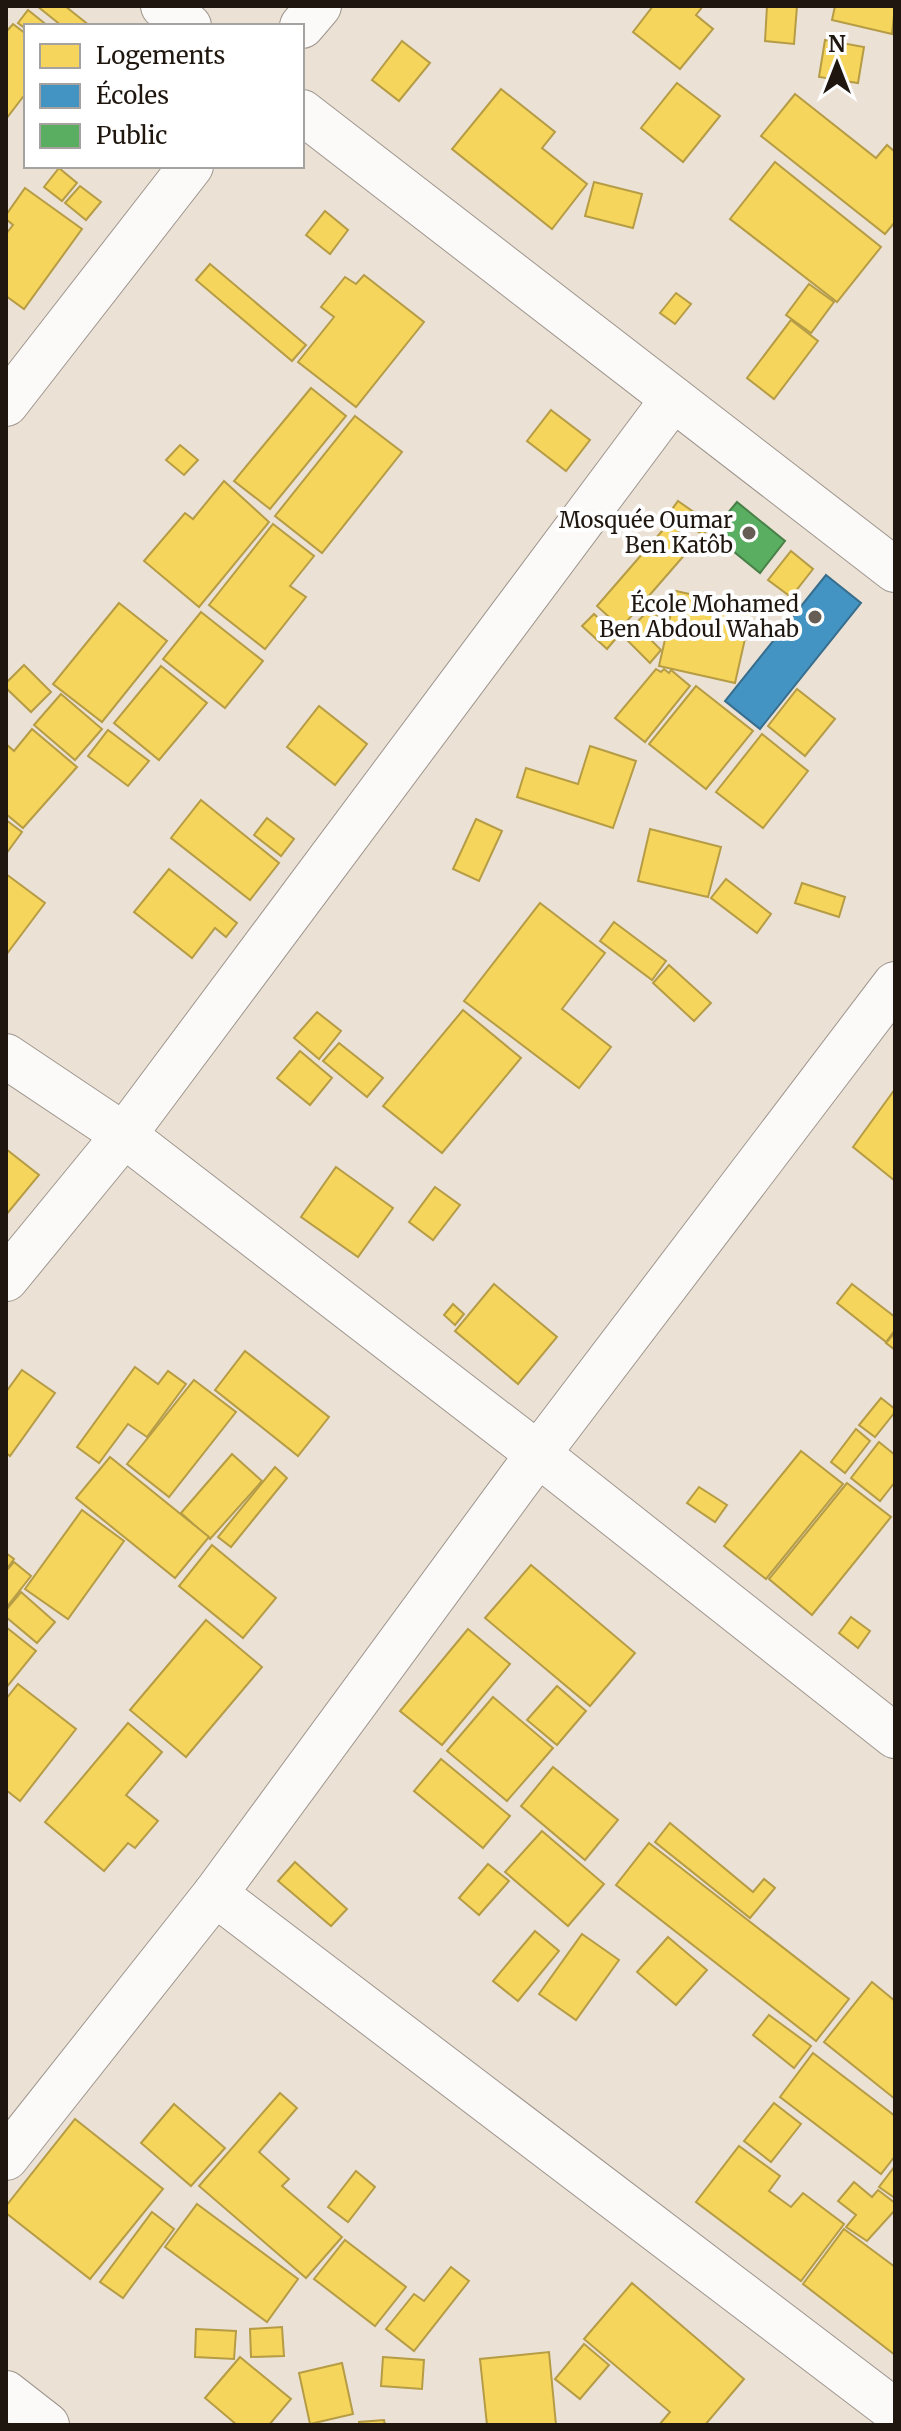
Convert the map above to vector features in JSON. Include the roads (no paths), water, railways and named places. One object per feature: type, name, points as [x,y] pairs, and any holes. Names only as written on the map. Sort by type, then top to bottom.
[{"type":"street","points":[[163,6],[186,24]]},
{"type":"street","points":[[304,24],[319,6]]},
{"type":"street","points":[[304,114],[895,570]]},
{"type":"street","points":[[9,393],[189,168]]},
{"type":"street","points":[[6,1279],[124,1135],[673,399]]},
{"type":"street","points":[[6,2158],[215,1894],[538,1454],[895,984]]},
{"type":"street","points":[[6,1056],[124,1135],[538,1454],[895,1736]]},
{"type":"street","points":[[215,1894],[895,2411]]},
{"type":"street","points":[[6,2393],[47,2425]]},
{"type":"place","name":"Mosquée Oumar Ben Katôb","points":[[749,533]]},
{"type":"place","name":"École Mohamed Ben Abdoul Wahab","points":[[815,617]]}]
